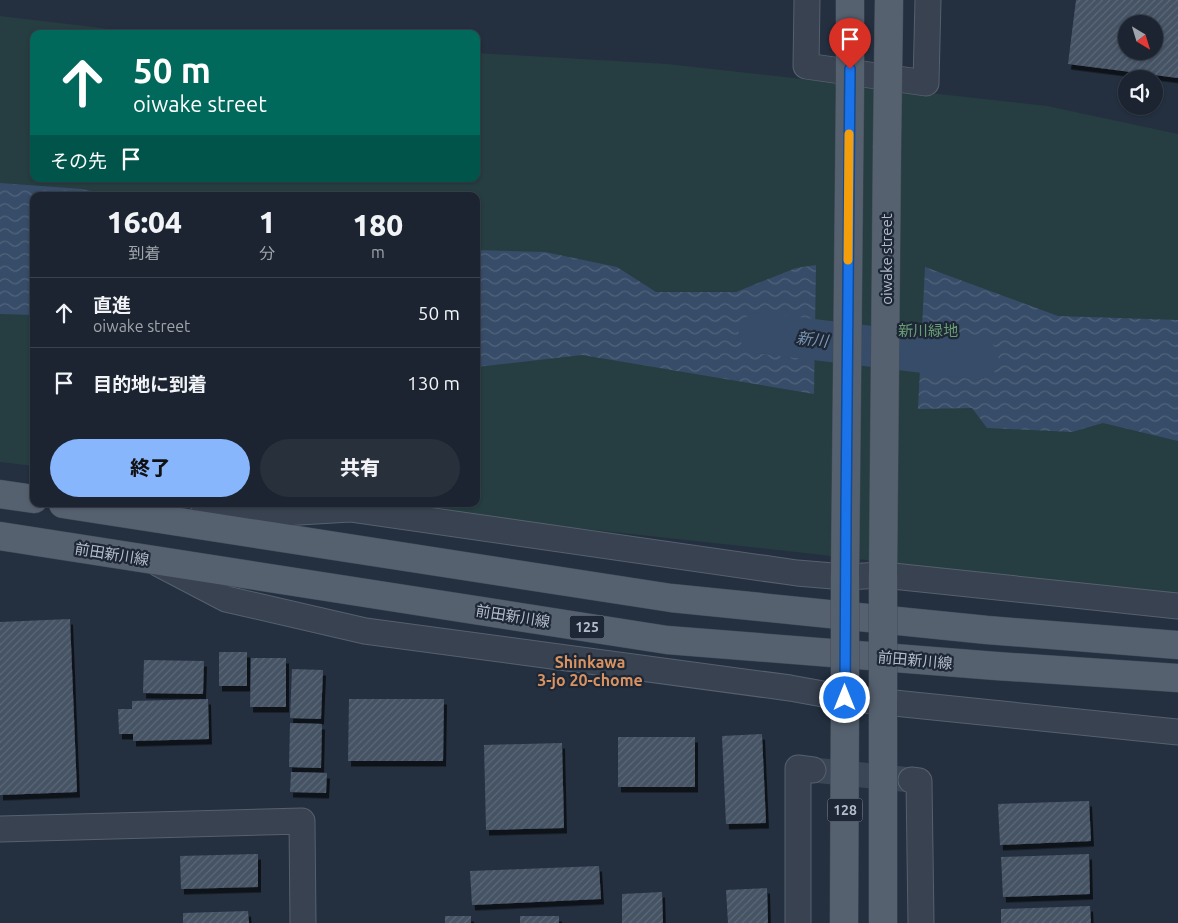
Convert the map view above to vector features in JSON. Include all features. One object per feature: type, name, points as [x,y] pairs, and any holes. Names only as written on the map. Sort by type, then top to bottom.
[{"type":"main road","name":"128","points":[[844,923],[850,0]]},
{"type":"main road","name":"oiwake street","points":[[883,575],[889,0]]},
{"type":"main road","points":[[0,494],[30,498]]},
{"type":"main road","points":[[83,507],[672,598],[987,630],[1178,644]]},
{"type":"main road","name":"前田新川線","points":[[0,536],[667,640],[996,666],[1178,678]]},
{"type":"main road","name":"128","points":[[882,923],[883,575]]},
{"type":"street","points":[[807,0],[806,66],[926,82],[928,0]]},
{"type":"street","points":[[170,520],[350,509],[797,573],[846,577],[883,575],[1178,606]]},
{"type":"street","points":[[150,560],[226,599],[365,631],[790,688],[845,698],[1178,732]]},
{"type":"street","points":[[798,923],[798,768],[813,770]]},
{"type":"street","points":[[911,780],[919,781],[921,923]]},
{"type":"street","points":[[0,828],[302,822],[303,923]]},
{"type":"green space","name":"新川緑地","points":[[0,16],[118,30],[30,30],[30,182],[480,182],[480,53],[667,64],[1047,106],[1178,134],[1178,596],[384,507],[480,507],[480,192],[30,192],[30,466],[0,462]]},
{"type":"water","points":[[0,183],[82,189],[96,192],[30,192],[30,315],[0,314]]},
{"type":"water","points":[[480,250],[545,252],[617,267],[656,292],[736,292],[796,268],[816,265],[814,394],[582,355],[480,367]]},
{"type":"water","points":[[925,267],[1058,316],[1178,320],[1178,441],[1103,423],[1072,432],[987,428],[972,408],[918,409]]},
{"type":"building","points":[[1076,0],[1178,0],[1178,78],[1163,76],[1163,70],[1118,70],[1068,64]]},
{"type":"building","points":[[70,619],[77,792],[0,795],[0,622]]},
{"type":"building","points":[[219,652],[247,652],[247,686],[219,686]]},
{"type":"building","points":[[251,658],[286,658],[286,707],[250,707]]},
{"type":"building","points":[[144,660],[204,661],[203,694],[143,693]]},
{"type":"building","points":[[292,669],[323,670],[321,719],[290,718]]},
{"type":"building","points":[[208,699],[209,739],[133,741],[133,734],[119,734],[118,709],[132,709],[132,701]]},
{"type":"building","points":[[349,699],[444,699],[443,761],[348,761]]},
{"type":"building","points":[[290,723],[322,724],[321,768],[289,767]]},
{"type":"building","points":[[762,734],[766,823],[726,824],[722,736]]},
{"type":"building","points":[[618,737],[695,737],[695,787],[618,787]]},
{"type":"building","points":[[562,743],[564,828],[486,830],[484,745]]},
{"type":"building","points":[[291,772],[327,773],[326,793],[290,792]]},
{"type":"building","points":[[1089,801],[1091,841],[1000,845],[998,804]]},
{"type":"building","points":[[258,854],[258,887],[181,889],[180,856]]},
{"type":"building","points":[[1089,854],[1090,894],[1003,897],[1001,857]]},
{"type":"building","points":[[599,866],[601,899],[472,905],[470,871]]},
{"type":"building","points":[[767,888],[768,923],[728,923],[726,890]]},
{"type":"building","points":[[662,892],[663,923],[622,923],[622,894]]},
{"type":"building","points":[[1090,906],[1091,923],[1001,923],[1001,909]]},
{"type":"building","points":[[248,911],[249,923],[183,923],[183,913]]},
{"type":"building","points":[[445,916],[471,916],[471,923],[445,923]]},
{"type":"building","points":[[520,916],[559,916],[559,923],[520,923]]},
{"type":"waterway","name":"新川","points":[[759,333],[978,359]]},
{"type":"tunnel","points":[[813,770],[911,780]]},
{"type":"slow traffic","points":[[848,260],[849,134]]},
{"type":"district","name":"Shinkawa 3-jo 20-chome","points":[[590,671]]},
{"type":"route","points":[[845,698],[850,69]]}]
